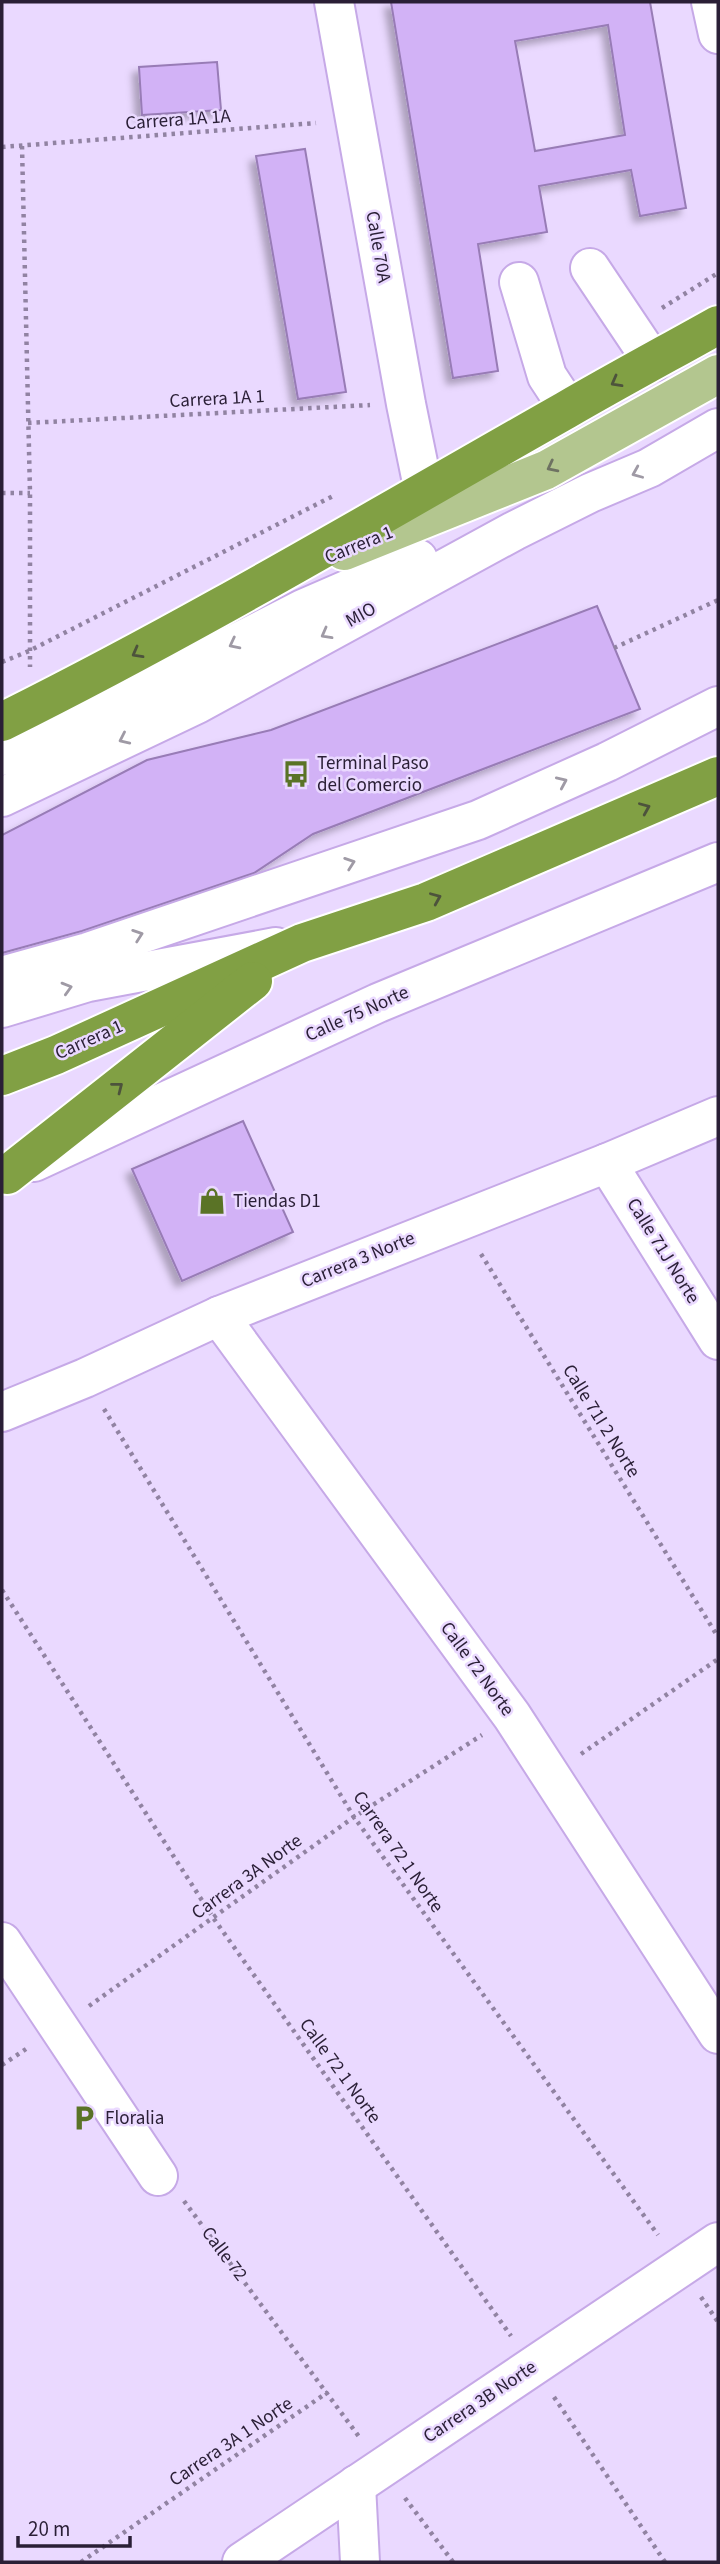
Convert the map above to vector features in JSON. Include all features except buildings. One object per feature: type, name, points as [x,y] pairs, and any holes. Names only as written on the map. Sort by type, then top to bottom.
[{"type":"highway","points":[[261,585],[718,325]]},
{"type":"highway","name":"Carrera 1","points":[[27,721],[121,662],[261,585]]},
{"type":"highway","name":"Carrera 1","points":[[2,1076],[56,1055],[302,943],[426,902],[718,776]]},
{"type":"highway","points":[[4,1176],[302,943]]},
{"type":"main road","name":"Carrera 1","points":[[261,585],[546,470],[718,374]]},
{"type":"street","name":"Calle 70A","points":[[334,2],[424,492]]},
{"type":"street","points":[[710,2],[718,34]]},
{"type":"street","points":[[590,268],[653,362]]},
{"type":"street","points":[[519,282],[547,376],[568,408]]},
{"type":"street","name":"MIO","points":[[2,797],[197,704],[514,531],[590,493],[649,468],[711,435]]},
{"type":"street","points":[[2,747],[27,721],[148,688],[303,609],[396,568],[590,493]]},
{"type":"street","points":[[2,976],[88,952],[478,820],[607,762],[718,706]]},
{"type":"street","points":[[2,756],[27,721]]},
{"type":"street","name":"Calle 75 Norte","points":[[4,1176],[378,1003],[718,862]]},
{"type":"street","points":[[2,1008],[88,982],[302,943]]},
{"type":"street","name":"Carrera 3 Norte","points":[[2,1412],[85,1378],[219,1316],[607,1163],[718,1115]]},
{"type":"street","name":"Calle 71J Norte","points":[[607,1163],[718,1340]]},
{"type":"street","name":"Calle 72 Norte","points":[[219,1316],[512,1716],[718,2034]]},
{"type":"street","points":[[2,1942],[158,2176]]},
{"type":"street","name":"Carrera 3B Norte","points":[[242,2562],[718,2242]]},
{"type":"street","points":[[360,2562],[369,2477]]},
{"type":"path","name":"Carrera 1A 1A","points":[[2,147],[356,120]]},
{"type":"path","points":[[22,146],[30,493],[27,721]]},
{"type":"path","points":[[631,327],[718,273]]},
{"type":"path","name":"Carrera 1A 1","points":[[28,423],[406,404]]},
{"type":"path","points":[[2,662],[29,651],[344,490]]},
{"type":"path","points":[[2,493],[30,493]]},
{"type":"path","points":[[614,648],[718,600]]},
{"type":"path","name":"Calle 71I 2 Norte","points":[[460,1220],[718,1637]]},
{"type":"path","name":"Carrera 72 1 Norte","points":[[85,1378],[354,1817],[681,2267],[718,2322]]},
{"type":"path","name":"Calle 72 1 Norte","points":[[2,1590],[214,1919],[534,2367],[665,2562]]},
{"type":"path","points":[[550,1775],[718,1659]]},
{"type":"path","name":"Carrera 3A Norte","points":[[2,2065],[214,1919],[354,1817],[512,1716]]},
{"type":"path","name":"Calle 72","points":[[158,2176],[182,2199],[328,2392],[369,2477],[453,2562]]},
{"type":"path","name":"Carrera 3A 1 Norte","points":[[81,2562],[328,2392]]},
{"type":"place","name":"Terminal Paso del Comercio","points":[[296,774]]},
{"type":"place","name":"Tiendas D1","points":[[212,1201]]},
{"type":"place","name":"Floralia","points":[[84,2118]]}]
